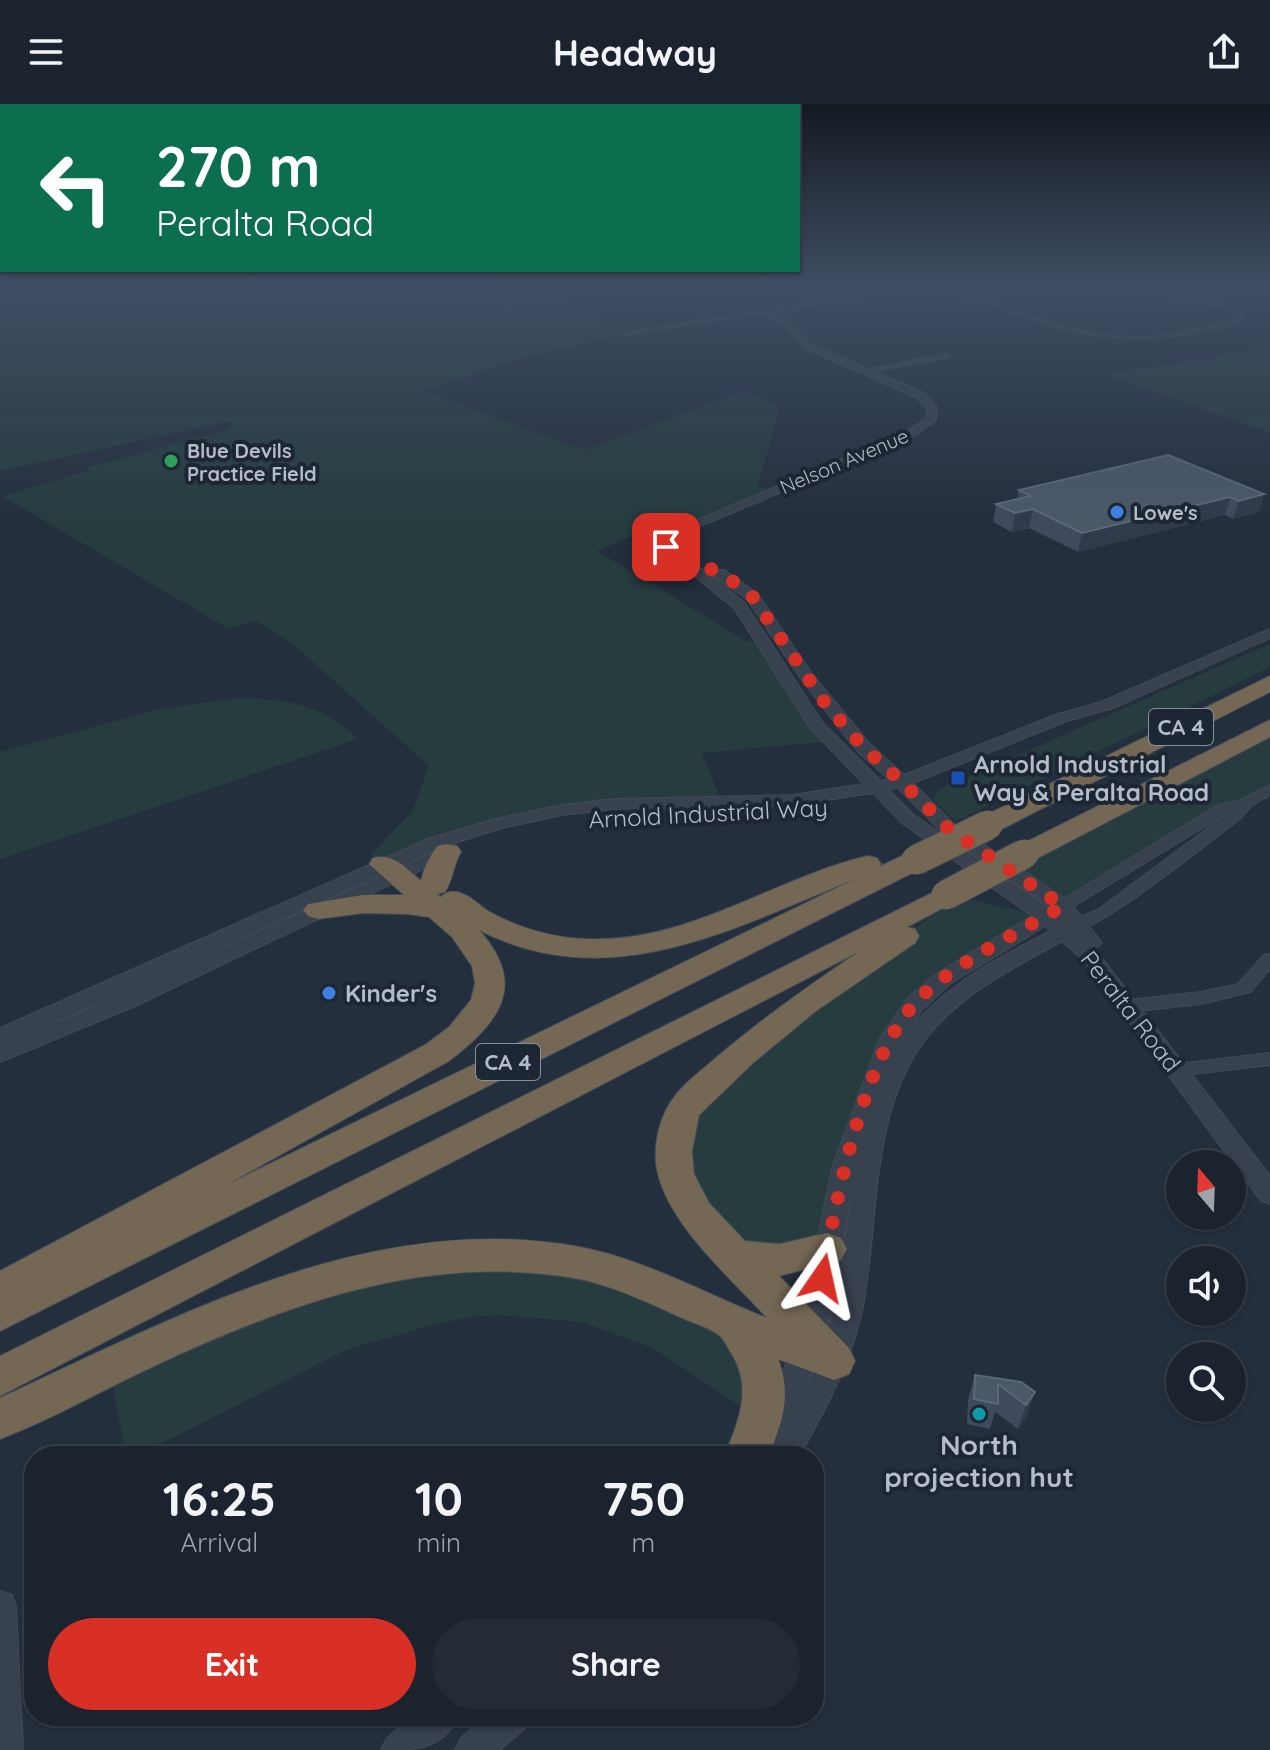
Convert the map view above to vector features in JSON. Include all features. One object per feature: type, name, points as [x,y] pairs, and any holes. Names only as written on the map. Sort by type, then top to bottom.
[{"type":"highway","name":"CA 4","points":[[0,1314],[95,1254],[911,854],[1092,771],[1270,683]]},
{"type":"highway","name":"CA 4","points":[[0,1377],[950,899],[1020,856],[1270,727]]},
{"type":"highway","points":[[0,1290],[95,1254],[462,1036],[482,1014],[489,998],[491,982],[488,964],[477,944],[437,898],[438,866],[447,852]]},
{"type":"highway","points":[[396,870],[437,898],[516,936],[559,947],[601,950],[639,947],[675,938],[911,854]]},
{"type":"highway","points":[[318,910],[359,903],[437,898]]},
{"type":"highway","points":[[816,1349],[737,1256],[695,1213],[684,1196],[676,1174],[674,1151],[682,1113],[705,1086],[805,1003],[950,899]]},
{"type":"highway","points":[[737,1256],[780,1260],[827,1249]]},
{"type":"highway","points":[[0,1419],[258,1301],[316,1280],[382,1265],[437,1257],[514,1256],[575,1262],[646,1283],[735,1324],[816,1349]]},
{"type":"highway","points":[[735,1324],[756,1352],[766,1386],[759,1446]]},
{"type":"street","name":"Nelson Avenue","points":[[649,543],[912,433],[932,418],[932,407],[920,395],[844,362]]},
{"type":"street","points":[[865,371],[913,362]]},
{"type":"street","name":"Peralta Road","points":[[649,543],[666,547],[715,570],[752,596],[843,725],[950,830],[1063,920],[1136,1006],[1270,1194]]},
{"type":"street","name":"Peralta Road","points":[[649,543],[653,551],[699,573],[739,605],[816,725],[881,793],[935,840],[1063,920]]},
{"type":"street","name":"Arnold Industrial Way","points":[[0,1037],[396,870],[447,852],[575,819],[634,813],[794,812],[881,793],[1073,726],[1107,705],[1270,633]]},
{"type":"street","points":[[816,1349],[827,1249],[845,1165],[890,1040],[915,1004],[943,979],[1063,920],[1105,912],[1224,825],[1246,803],[1270,789]]},
{"type":"street","name":"Arnold Industrial Way","points":[[0,1054],[125,1002],[318,910],[396,870],[435,843],[498,824],[562,810],[615,804],[793,800],[881,793]]},
{"type":"street","points":[[763,1446],[816,1349],[848,1311],[881,1106],[897,1066],[917,1035],[969,985],[1223,808],[1246,803]]},
{"type":"street","points":[[1136,1006],[1201,998],[1244,988],[1270,959]]},
{"type":"street","points":[[1183,1069],[1270,1059]]},
{"type":"street","name":"Peralta Road","points":[[1183,1069],[1270,1176]]},
{"type":"street","points":[[0,1607],[5,1750]]},
{"type":"street","points":[[399,1750],[429,1726]]},
{"type":"street","points":[[473,1750],[501,1726]]},
{"type":"green space","points":[[0,362],[511,362],[423,391],[585,450],[744,391],[780,409],[758,484],[770,492],[649,543],[632,536],[597,551],[748,642],[764,641],[831,741],[702,753],[722,802],[615,804],[498,824],[383,864],[371,855],[413,810],[429,766],[293,644],[255,620],[229,629],[2,496],[90,470],[87,467],[229,430],[232,423],[0,471]]},
{"type":"green space","points":[[1183,362],[1270,362],[1270,433],[1106,374]]},
{"type":"green space","points":[[1270,644],[1270,667],[956,821],[933,800],[938,790]]},
{"type":"green space","points":[[237,698],[302,705],[330,717],[358,739],[0,859],[0,752],[160,709]]},
{"type":"green space","points":[[1270,725],[1270,789],[1223,808],[1063,906],[1007,868]]},
{"type":"green space","points":[[946,895],[1046,916],[943,979],[890,1040],[827,1249],[737,1256],[684,1196],[694,1097],[805,1003],[925,921]]},
{"type":"green space","points":[[529,1257],[735,1324],[763,1421],[653,1348],[582,1322],[499,1315],[469,1317],[429,1326],[348,1349],[156,1446],[124,1446],[109,1369],[258,1301]]},
{"type":"building","points":[[1168,455],[1264,494],[1239,501],[1230,497],[1082,533],[1033,509],[1015,513],[996,504],[1031,496],[1019,490]]},
{"type":"building","points":[[975,1375],[1021,1382],[1035,1392],[1026,1405],[998,1384],[998,1404],[974,1399]]},
{"type":"place","name":"Blue Devils Practice Field","points":[[171,461]]},
{"type":"place","name":"Lowe's","points":[[1117,512]]},
{"type":"place","name":"Arnold Industrial Way & Peralta Road","points":[[958,778]]},
{"type":"place","name":"Kinder's","points":[[329,993]]},
{"type":"place","name":"North projection hut","points":[[979,1414]]},
{"type":"route","points":[[666,547],[727,577],[752,596],[825,703],[863,747],[950,830],[1063,906],[943,979],[915,1004],[890,1040],[845,1165],[822,1278]]}]
